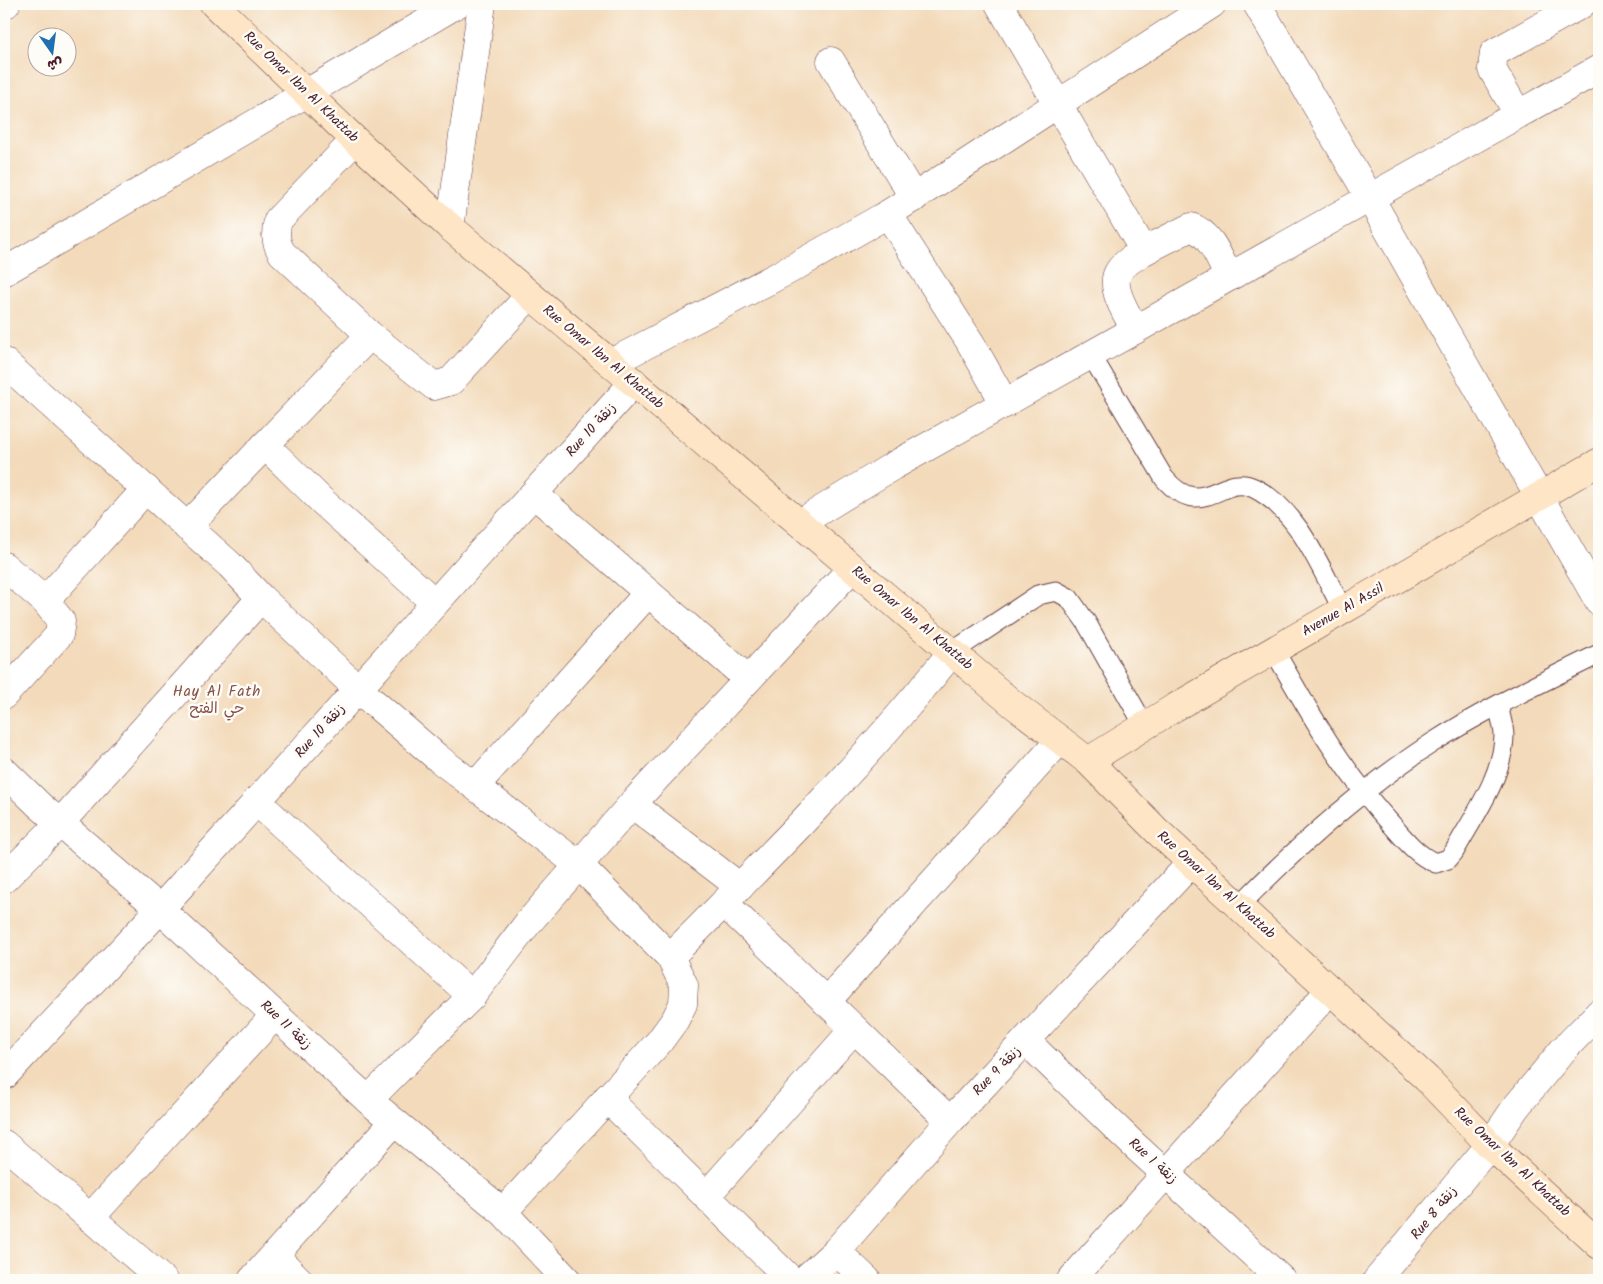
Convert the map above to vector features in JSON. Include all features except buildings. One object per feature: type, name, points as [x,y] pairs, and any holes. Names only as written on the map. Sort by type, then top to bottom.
[{"type":"street","name":"Rue Omar Ibn Al Khattab","points":[[214,4],[355,140],[450,226],[1013,704],[1088,761],[1191,863],[1426,1079],[1490,1145],[1599,1245]]},
{"type":"street","points":[[4,272],[308,94],[457,4]]},
{"type":"street","points":[[450,226],[482,4]]},
{"type":"street","points":[[999,4],[1144,251]]},
{"type":"street","points":[[611,363],[789,270],[888,214],[1212,4]]},
{"type":"street","points":[[1257,4],[1370,198],[1599,602]]},
{"type":"street","points":[[1518,114],[1492,68],[1494,53],[1582,4]]},
{"type":"street","points":[[830,61],[914,198]]},
{"type":"street","points":[[800,523],[893,466],[1599,69]]},
{"type":"street","points":[[355,140],[278,220],[275,236],[277,246],[282,253],[370,335],[434,386],[444,384],[451,381],[530,295]]},
{"type":"street","points":[[888,214],[970,342],[1004,404]]},
{"type":"street","points":[[1135,330],[1120,298],[1116,278],[1119,270],[1144,251],[1191,227],[1200,230],[1207,236],[1229,277]]},
{"type":"street","points":[[187,526],[370,335]]},
{"type":"street","points":[[4,362],[230,565],[261,598],[358,689],[439,759],[579,865],[670,957],[684,985],[683,1004],[675,1020],[659,1042],[607,1098],[552,1162],[503,1212]]},
{"type":"street","name":"Rue 10 زنقة","points":[[4,1076],[160,909],[634,382]]},
{"type":"street","points":[[265,446],[322,501],[435,603]]},
{"type":"street","name":"Avenue Al Assil","points":[[1088,761],[1144,725],[1599,462]]},
{"type":"street","points":[[45,601],[146,490]]},
{"type":"street","points":[[534,494],[748,680]]},
{"type":"street","points":[[4,566],[45,601],[61,621],[59,634],[4,696]]},
{"type":"street","points":[[368,1100],[472,996],[505,951],[632,804],[852,568]]},
{"type":"street","points":[[475,786],[648,593]]},
{"type":"street","points":[[4,879],[61,822],[261,598]]},
{"type":"street","points":[[670,957],[732,895],[917,696],[952,652]]},
{"type":"street","points":[[826,1002],[1060,740]]},
{"type":"street","name":"Rue 11 زنقة","points":[[4,771],[39,805],[160,909],[368,1100],[503,1212],[567,1280]]},
{"type":"street","points":[[256,802],[472,996]]},
{"type":"street","points":[[632,804],[732,895],[826,1002],[950,1121]]},
{"type":"street","name":"Rue 9 زنقة","points":[[804,1280],[836,1251],[950,1121],[1191,863]]},
{"type":"street","points":[[1071,1280],[1330,990]]},
{"type":"street","name":"Rue 8 زنقة","points":[[1377,1280],[1490,1145],[1516,1107],[1563,1050],[1599,1013]]},
{"type":"street","points":[[90,1218],[275,1015]]},
{"type":"street","points":[[706,1196],[854,1029]]},
{"type":"street","name":"Rue 1 زنقة","points":[[1026,1041],[1134,1145],[1166,1172],[1282,1280]]},
{"type":"street","points":[[607,1098],[791,1280]]},
{"type":"street","points":[[252,1280],[394,1122]]},
{"type":"street","points":[[4,1144],[163,1280]]},
{"type":"street","points":[[836,1251],[867,1280]]},
{"type":"street","points":[[275,1256],[298,1280]]},
{"type":"lane","points":[[1091,355],[1164,478],[1174,491],[1194,498],[1242,485],[1253,487],[1264,494],[1280,506],[1292,521],[1342,610]]},
{"type":"lane","points":[[952,652],[1038,595],[1056,591],[1068,598],[1086,622],[1144,725]]},
{"type":"lane","points":[[1274,650],[1309,713],[1363,794],[1404,838],[1425,857],[1436,863],[1448,859],[1495,776],[1502,753],[1504,735],[1498,706]]},
{"type":"lane","points":[[1239,906],[1290,855],[1363,794],[1433,743],[1498,706],[1599,654]]},
{"type":"district","name":"Hay Al Fath حي الفتح","points":[[217,700]]}]
